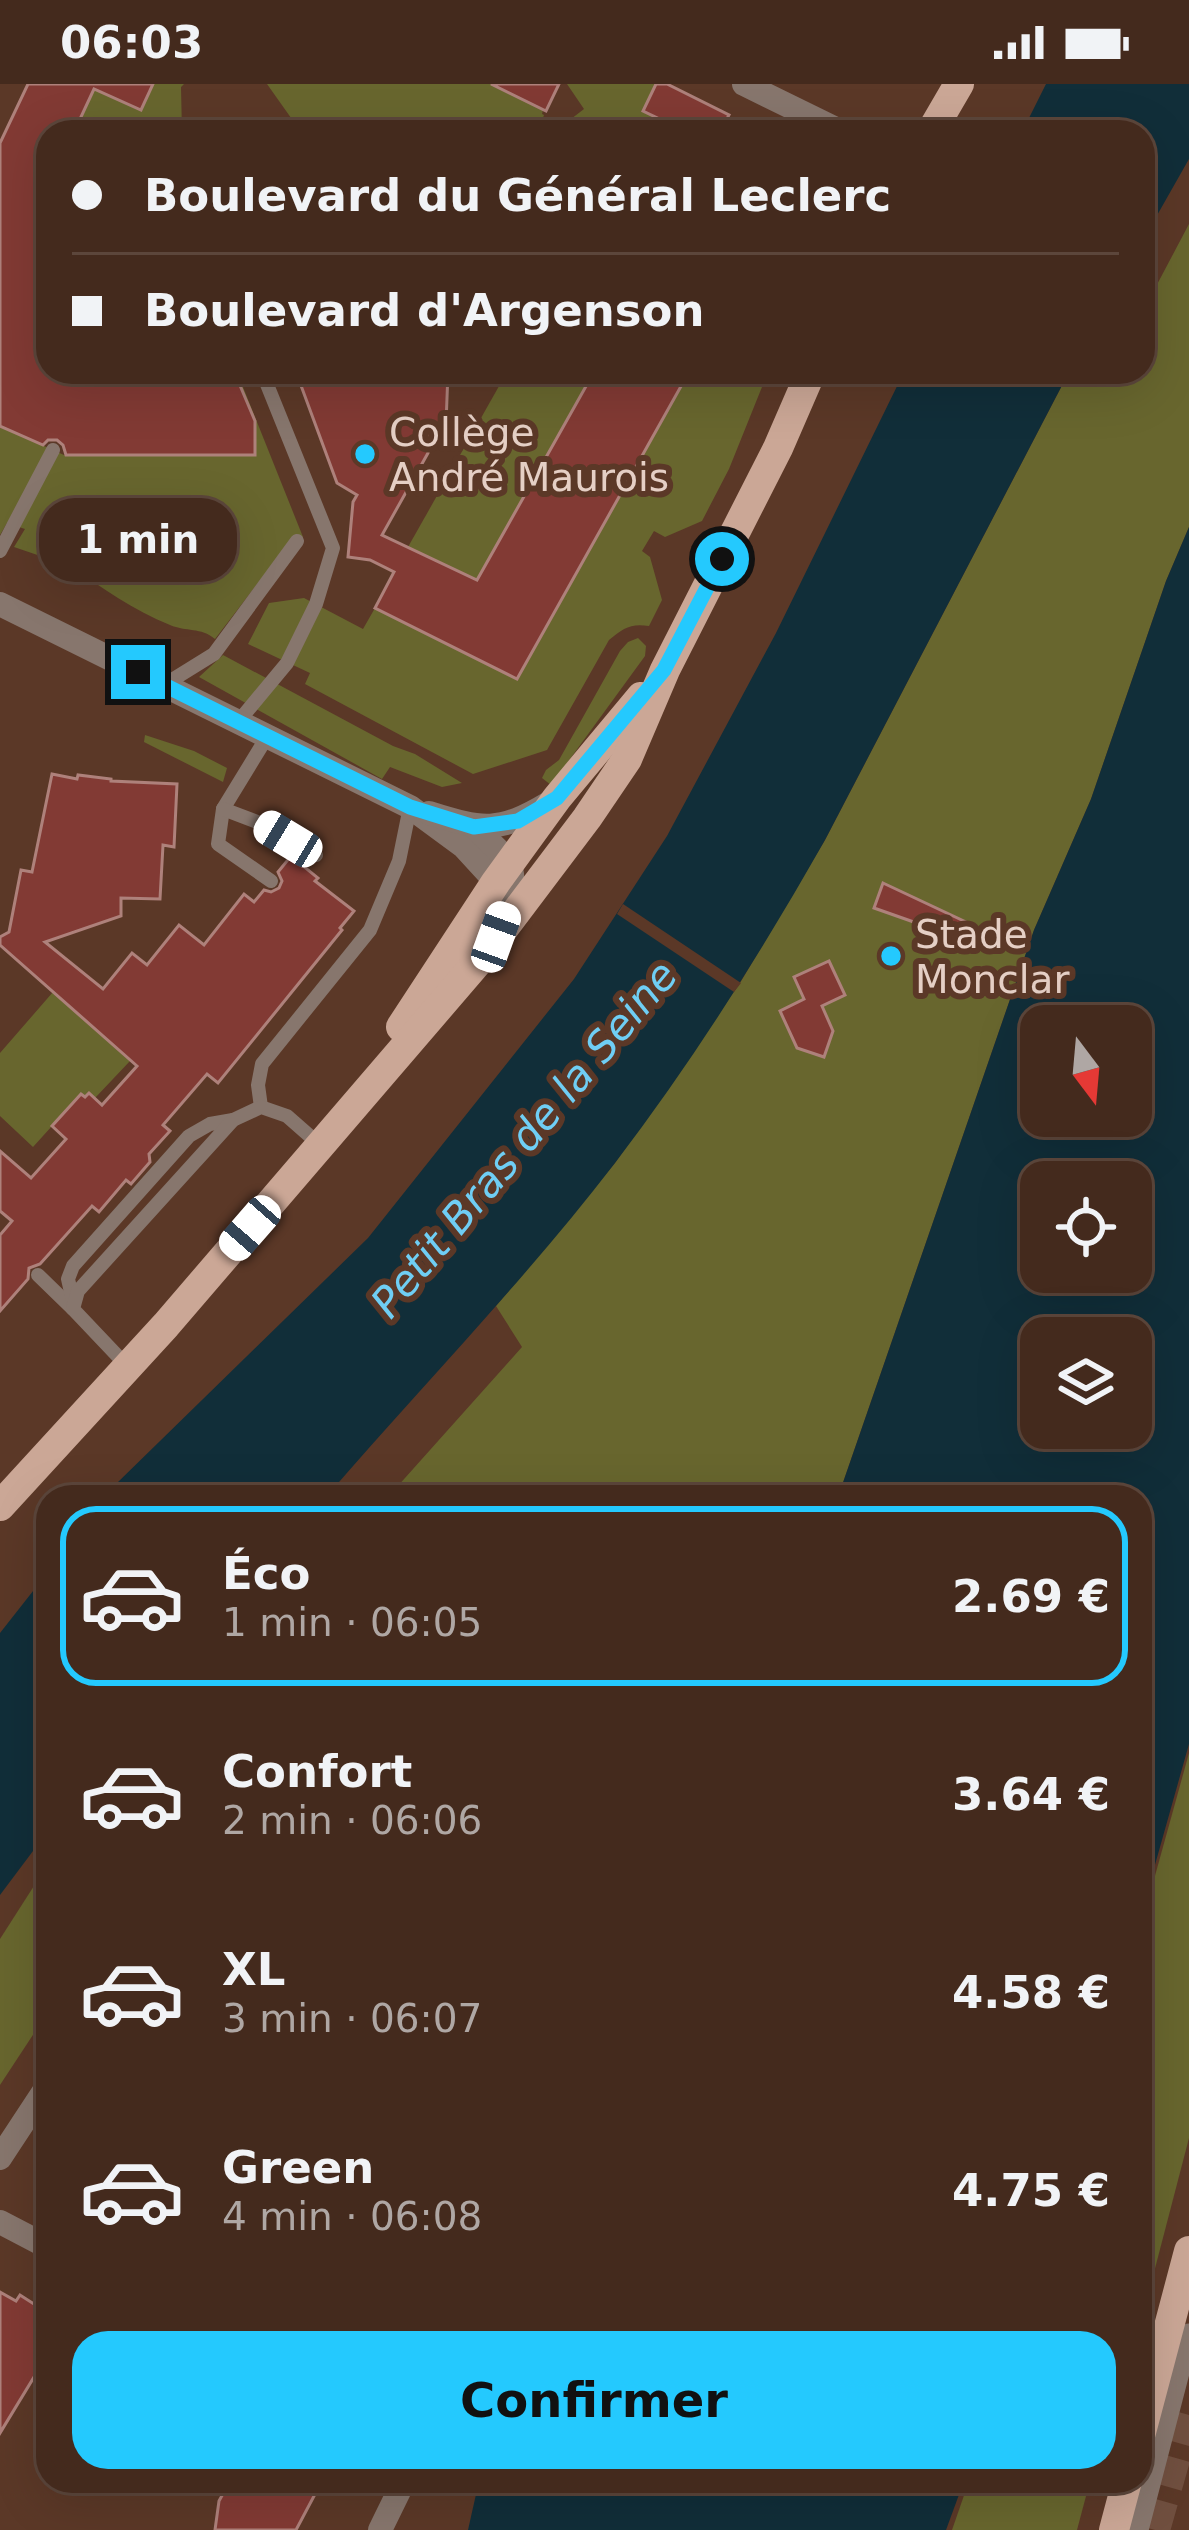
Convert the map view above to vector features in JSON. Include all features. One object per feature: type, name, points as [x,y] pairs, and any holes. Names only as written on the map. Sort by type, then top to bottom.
[{"type":"main road","points":[[938,120],[959,84]]},
{"type":"main road","points":[[0,1506],[128,1367],[482,957],[587,818],[626,759],[664,670],[806,384]]},
{"type":"main road","points":[[328,1136],[503,872],[557,798],[664,670]]},
{"type":"main road","points":[[1152,2391],[1189,2251]]},
{"type":"main road","points":[[1114,2530],[1124,2493]]},
{"type":"street","points":[[744,84],[818,120]]},
{"type":"street","points":[[0,604],[410,807],[474,827],[518,821],[557,798]]},
{"type":"street","points":[[410,807],[503,872]]},
{"type":"street","points":[[474,827],[513,888],[496,937]]},
{"type":"street","points":[[0,2158],[36,2103]]},
{"type":"street","points":[[0,2222],[36,2241]]},
{"type":"street","points":[[1152,2484],[1182,2385],[1188,2337]]},
{"type":"street","points":[[380,2530],[398,2493]]},
{"type":"street","points":[[1138,2530],[1149,2493]]},
{"type":"lane","points":[[238,722],[287,662],[316,604],[333,548],[267,384]]},
{"type":"lane","points":[[0,550],[53,450]]},
{"type":"lane","points":[[164,685],[214,654],[297,541]]},
{"type":"lane","points":[[267,736],[223,809],[218,844],[271,881]]},
{"type":"lane","points":[[261,1108],[262,1064],[370,930],[399,861],[410,807]]},
{"type":"lane","points":[[223,809],[260,823],[316,855]]},
{"type":"lane","points":[[73,1305],[78,1291],[233,1120],[261,1108],[328,1136]]},
{"type":"lane","points":[[38,1275],[73,1305],[128,1367]]},
{"type":"shaded area","points":[[153,84],[184,84],[182,120],[80,120],[90,87],[140,110]]},
{"type":"shaded area","points":[[267,84],[491,84],[543,110],[544,115],[542,120],[292,120]]},
{"type":"shaded area","points":[[567,84],[656,84],[643,111],[662,120],[572,120],[584,109]]},
{"type":"shaded area","name":"Stade Monclar","points":[[1189,224],[1189,527],[1091,799],[1034,930],[842,1485],[399,1485],[522,1347],[496,1306],[615,1163],[740,983],[825,840],[1063,384],[1155,384],[1155,288]]},
{"type":"shaded area","points":[[239,384],[303,537],[291,540],[215,639],[144,613],[69,566],[75,546],[61,543],[55,561],[14,547],[25,529],[7,523],[0,535],[0,426],[64,455],[255,454],[254,425]]},
{"type":"shaded area","points":[[500,384],[587,384],[477,580],[408,547]]},
{"type":"shaded area","points":[[682,384],[763,384],[702,521],[665,537],[654,531],[642,551],[650,557],[662,600],[649,626],[628,627],[609,640],[547,750],[473,774],[305,684],[310,673],[248,644],[269,603],[304,598],[363,629],[375,608],[517,678]]},
{"type":"shaded area","points":[[638,638],[646,646],[645,656],[551,785],[542,778],[546,770],[559,760],[620,651]]},
{"type":"shaded area","points":[[223,655],[462,783],[442,787],[390,767],[382,779],[199,677]]},
{"type":"shaded area","points":[[145,735],[227,768],[223,782],[144,742]]},
{"type":"shaded area","points":[[53,992],[130,1061],[95,1098],[81,1094],[33,1147],[0,1116],[0,1053]]},
{"type":"shaded area","points":[[1189,1753],[1189,2138],[1152,2280],[1152,1887]]},
{"type":"shaded area","points":[[36,1883],[36,2030],[0,2085],[0,1939]]},
{"type":"shaded area","points":[[965,2493],[1087,2493],[1077,2530],[952,2530]]},
{"type":"water","points":[[1046,84],[1189,84],[1189,159],[1155,219],[1155,120],[1028,120]]},
{"type":"water","name":"Petit Bras de la Seine","points":[[898,384],[1063,384],[825,840],[751,964],[672,1085],[545,1249],[337,1485],[115,1485],[368,1238],[574,979],[667,836],[776,633]]},
{"type":"water","points":[[1189,527],[1189,1744],[1152,1875],[1152,1485],[842,1485],[1034,930],[1091,799]]},
{"type":"water","points":[[36,1587],[36,1847],[0,1895],[0,1633]]},
{"type":"water","points":[[476,2493],[960,2493],[946,2530],[468,2530]]},
{"type":"pier","points":[[623,904],[741,983],[734,992],[617,914]]},
{"type":"building","points":[[28,84],[153,84],[141,110],[94,89],[80,120],[36,120],[36,384],[239,384],[255,421],[255,455],[66,455],[57,440],[43,445],[0,426],[0,143]]},
{"type":"building","points":[[491,84],[559,84],[546,111]]},
{"type":"building","points":[[656,84],[667,84],[729,115],[726,120],[662,120],[643,111]]},
{"type":"building","points":[[300,384],[448,384],[446,424],[430,423],[428,453],[382,535],[477,580],[587,384],[682,384],[517,679],[375,608],[394,572],[370,560],[348,557],[357,495],[337,483]]},
{"type":"building","points":[[52,774],[177,784],[174,847],[163,845],[160,899],[121,898],[121,916],[45,942],[103,989],[132,953],[147,965],[179,925],[204,945],[244,894],[254,902],[264,890],[279,888],[278,872],[291,856],[354,911],[218,1083],[207,1074],[163,1125],[170,1131],[131,1184],[126,1180],[99,1212],[92,1206],[40,1264],[29,1268],[28,1279],[0,1311],[0,1235],[12,1221],[0,1211],[0,1151],[31,1178],[66,1139],[52,1126],[81,1094],[89,1093],[102,1105],[137,1066],[0,945],[0,937],[9,932],[21,870],[32,872]]},
{"type":"building","points":[[883,883],[968,923],[962,939],[874,908]]},
{"type":"building","points":[[829,961],[845,995],[822,1006],[833,1031],[824,1057],[797,1048],[780,1011],[804,999],[794,977]]},
{"type":"building","points":[[0,2292],[16,2301],[20,2295],[36,2305],[36,2374],[0,2433]]},
{"type":"building","points":[[223,2493],[316,2493],[296,2530],[215,2530]]},
{"type":"tunnel","points":[[1155,2530],[1189,2410]]},
{"type":"place","name":"Collège André Maurois","points":[[365,454]]},
{"type":"place","name":"Stade Monclar","points":[[891,956]]},
{"type":"route","points":[[138,672],[410,807],[474,827],[518,821],[557,798],[664,670],[722,559]]}]
